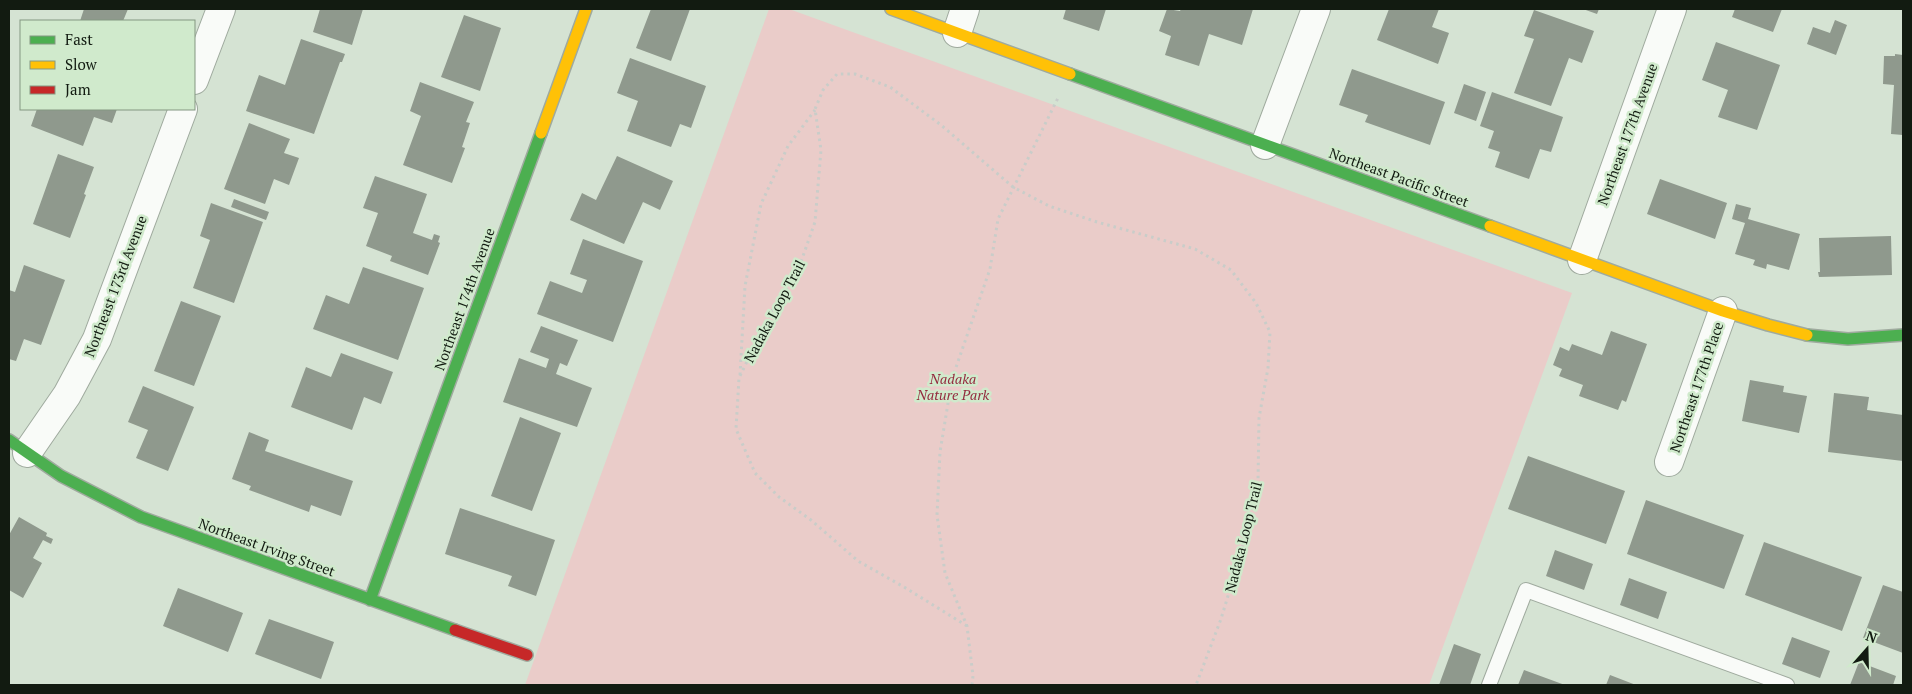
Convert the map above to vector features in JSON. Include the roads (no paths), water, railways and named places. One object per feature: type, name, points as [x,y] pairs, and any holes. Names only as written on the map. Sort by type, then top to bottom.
[{"type":"street","points":[[195,77],[221,9]]},
{"type":"street","name":"Northeast 174th Avenue","points":[[370,600],[586,9]]},
{"type":"street","name":"Northeast Pacific Street","points":[[891,9],[961,21],[1071,74],[1722,311],[1768,326],[1816,336],[1852,339],[1903,335]]},
{"type":"street","points":[[1266,145],[1316,9]]},
{"type":"street","name":"Northeast 177th Avenue","points":[[1582,260],[1672,9]]},
{"type":"street","name":"Northeast 173rd Avenue","points":[[18,446],[67,395],[97,339],[183,110]]},
{"type":"street","name":"Northeast 177th Place","points":[[1669,462],[1722,311]]},
{"type":"street","name":"Northeast Irving Street","points":[[18,446],[61,476],[142,517],[527,655]]},
{"type":"lane","points":[[1489,685],[1526,590],[1787,685]]},
{"type":"park label","name":"Nadaka Nature Park","points":[[953,386]]}]
